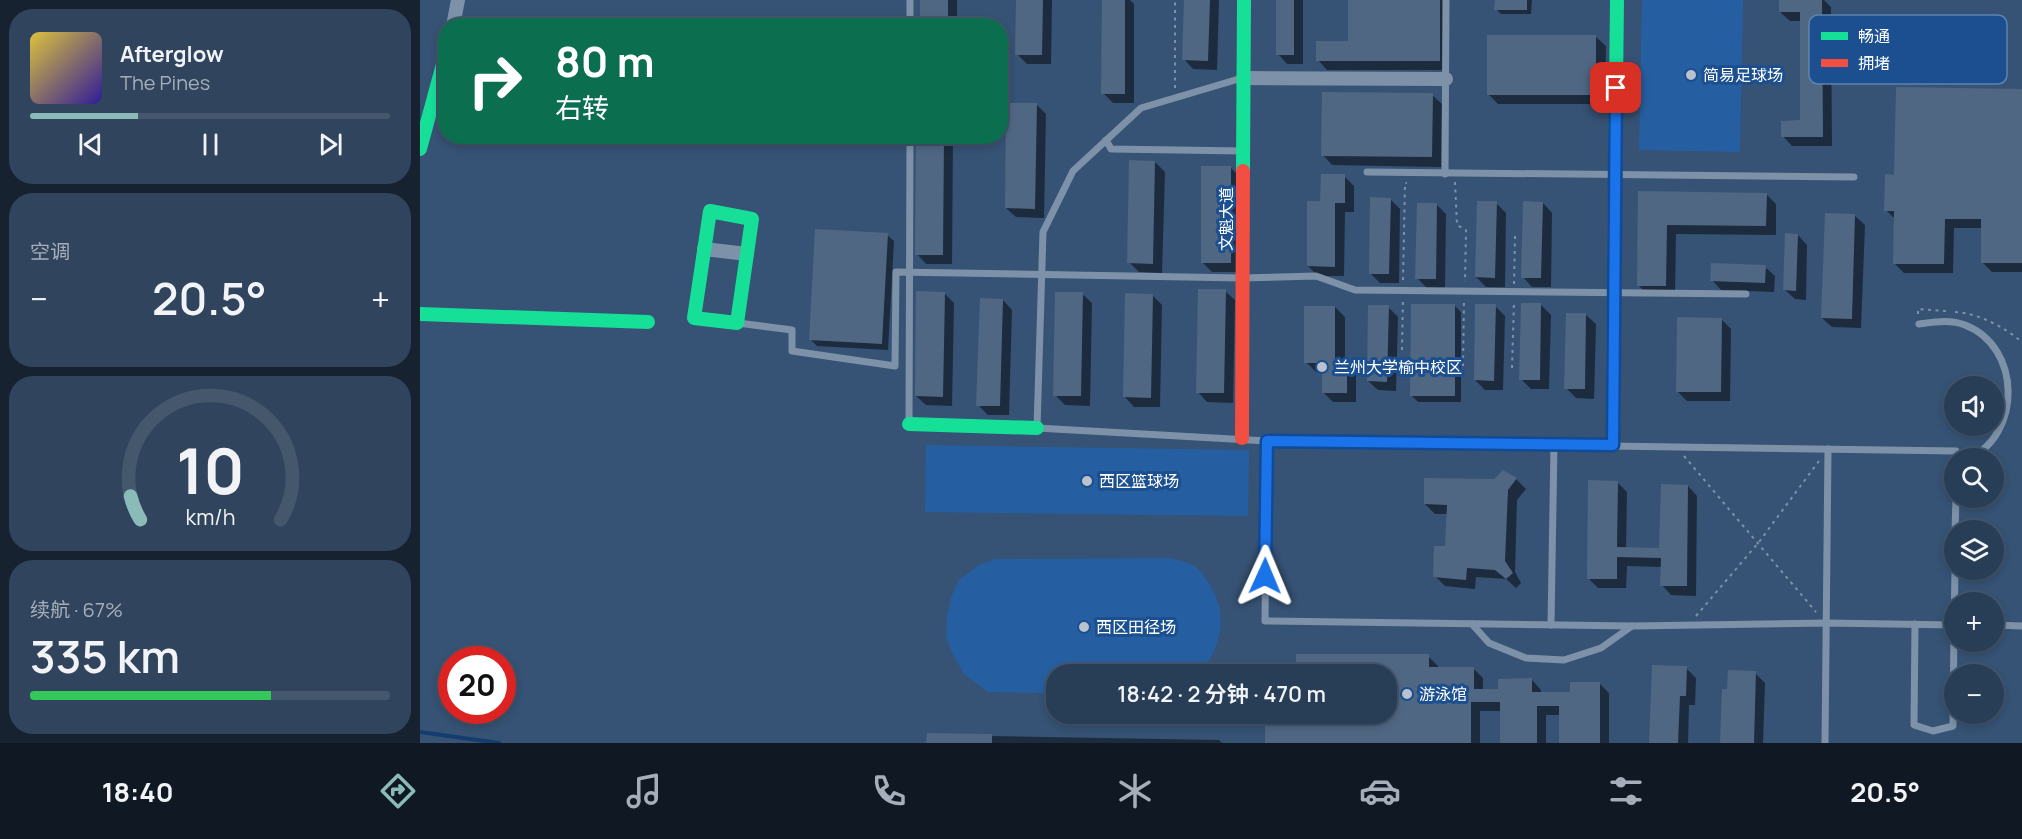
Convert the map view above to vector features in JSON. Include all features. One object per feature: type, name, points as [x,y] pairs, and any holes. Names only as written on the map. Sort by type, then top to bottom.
[{"type":"street","points":[[455,18],[459,0]]},
{"type":"street","name":"文魁大道","points":[[1242,438],[1244,0]]},
{"type":"street","points":[[1613,445],[1617,0]]},
{"type":"street","points":[[1243,78],[1446,79]]},
{"type":"street","points":[[420,149],[438,83]]},
{"type":"street","points":[[710,211],[752,219],[747,254],[737,323],[694,318],[710,211]]},
{"type":"street","points":[[704,249],[747,254]]},
{"type":"street","points":[[420,314],[648,322]]},
{"type":"street","points":[[909,424],[1037,428]]},
{"type":"lane","points":[[910,0],[910,18]]},
{"type":"lane","points":[[1445,174],[1446,0]]},
{"type":"lane","points":[[1243,78],[1141,108],[1073,171],[1043,232],[1037,428],[1267,441],[1944,451]]},
{"type":"lane","points":[[1106,140],[1111,148],[1243,151]]},
{"type":"lane","points":[[909,144],[909,424]]},
{"type":"lane","points":[[1366,172],[1854,177]]},
{"type":"lane","points":[[737,323],[792,330],[792,351],[895,366],[896,272],[1242,278],[1316,276],[1355,290],[1746,294]]},
{"type":"lane","points":[[1919,324],[1942,321],[1965,325],[1985,336],[2000,353],[2010,374],[2012,397],[2007,420],[1995,440],[1985,448]]},
{"type":"lane","points":[[1267,441],[1265,621],[1633,626],[1826,623],[1944,625]]},
{"type":"lane","points":[[1551,625],[1554,444]]},
{"type":"lane","points":[[1825,743],[1828,449]]},
{"type":"lane","points":[[1472,624],[1489,643],[1526,658],[1564,660],[1601,648],[1633,626]]},
{"type":"lane","points":[[1915,624],[1914,725],[1933,731],[1953,726],[1954,652]]},
{"type":"lane","points":[[2004,626],[2022,626]]},
{"type":"path","points":[[1175,0],[1175,97]]},
{"type":"path","points":[[1455,174],[1457,225],[1466,230],[1463,366]]},
{"type":"path","points":[[1402,350],[1405,183],[1415,181]]},
{"type":"path","points":[[1676,446],[1826,623]]},
{"type":"path","points":[[1688,625],[1759,542],[1828,449]]},
{"type":"shaded area","name":"简易足球场","points":[[1642,0],[1743,0],[1740,152],[1639,150]]},
{"type":"shaded area","name":"西区篮球场","points":[[926,445],[1249,450],[1248,516],[925,512]]},
{"type":"shaded area","name":"西区田径场","points":[[1169,558],[1187,562],[1203,575],[1220,609],[1220,632],[1213,653],[1207,664],[1046,664],[1046,693],[988,692],[964,674],[952,653],[946,637],[947,618],[951,597],[959,580],[979,565],[995,559]]},
{"type":"building","points":[[920,0],[948,0],[948,18],[920,18]]},
{"type":"building","points":[[1016,0],[1043,0],[1042,55],[1015,55]]},
{"type":"building","points":[[1102,0],[1125,0],[1125,94],[1101,94]]},
{"type":"building","points":[[1184,0],[1210,0],[1208,61],[1182,60]]},
{"type":"building","points":[[1276,0],[1294,0],[1294,55],[1276,55]]},
{"type":"building","points":[[1348,0],[1440,0],[1440,61],[1316,61],[1316,41],[1348,41]]},
{"type":"building","points":[[1495,0],[1527,0],[1527,10],[1494,10]]},
{"type":"building","points":[[1779,0],[1822,0],[1822,15],[1809,15],[1809,84],[1823,84],[1823,137],[1781,137],[1781,121],[1800,120],[1800,12],[1779,12]]},
{"type":"building","points":[[1487,35],[1596,35],[1596,95],[1487,95]]},
{"type":"building","points":[[1896,87],[2022,89],[2022,263],[1981,263],[1981,219],[1945,219],[1944,264],[1893,264],[1894,211],[1884,211],[1885,174],[1894,175]]},
{"type":"building","points":[[1322,92],[1433,93],[1432,157],[1321,156]]},
{"type":"building","points":[[1008,103],[1037,103],[1035,209],[1005,208]]},
{"type":"building","points":[[916,144],[944,144],[943,255],[915,255]]},
{"type":"building","points":[[1129,160],[1155,161],[1153,264],[1127,263]]},
{"type":"building","points":[[1201,166],[1231,166],[1231,263],[1201,263]]},
{"type":"building","points":[[1321,174],[1345,174],[1345,203],[1335,203],[1335,267],[1307,266],[1307,201],[1320,201]]},
{"type":"building","points":[[1638,191],[1767,193],[1766,226],[1667,225],[1666,286],[1637,286]]},
{"type":"building","points":[[1370,197],[1391,198],[1389,274],[1369,274]]},
{"type":"building","points":[[1477,201],[1497,201],[1495,278],[1475,277]]},
{"type":"building","points":[[1523,201],[1543,202],[1541,278],[1521,278]]},
{"type":"building","points":[[1417,203],[1437,203],[1436,279],[1415,279]]},
{"type":"building","points":[[1825,213],[1855,214],[1852,319],[1821,318]]},
{"type":"building","points":[[815,229],[888,233],[882,344],[809,340]]},
{"type":"building","points":[[1785,233],[1798,234],[1796,291],[1783,290]]},
{"type":"building","points":[[1711,263],[1766,265],[1765,283],[1710,281]]},
{"type":"building","points":[[1198,289],[1226,289],[1224,393],[1196,393]]},
{"type":"building","points":[[916,291],[945,292],[943,397],[915,396]]},
{"type":"building","points":[[1055,292],[1083,292],[1081,396],[1053,396]]},
{"type":"building","points":[[1125,293],[1153,294],[1151,398],[1123,397]]},
{"type":"building","points":[[980,298],[1003,299],[1000,406],[976,406]]},
{"type":"building","points":[[1521,303],[1541,303],[1540,380],[1519,380]]},
{"type":"building","points":[[1411,304],[1455,304],[1455,396],[1410,396]]},
{"type":"building","points":[[1475,304],[1496,304],[1494,381],[1474,380]]},
{"type":"building","points":[[1368,305],[1389,305],[1387,382],[1367,381]]},
{"type":"building","points":[[1304,306],[1335,306],[1335,363],[1347,363],[1347,393],[1322,393],[1322,363],[1304,363]]},
{"type":"building","points":[[1566,313],[1586,313],[1585,389],[1564,389]]},
{"type":"building","points":[[1677,317],[1722,318],[1721,392],[1676,392]]},
{"type":"building","points":[[1503,470],[1517,478],[1508,490],[1505,561],[1513,573],[1506,579],[1495,570],[1467,568],[1466,580],[1433,577],[1434,546],[1445,546],[1447,505],[1424,504],[1424,478],[1494,479]]},
{"type":"building","points":[[1588,480],[1618,481],[1617,547],[1659,548],[1661,484],[1688,485],[1687,586],[1660,586],[1661,558],[1617,557],[1617,579],[1587,579]]},
{"type":"building","points":[[1296,654],[1429,654],[1429,667],[1474,667],[1474,689],[1498,689],[1498,679],[1532,678],[1532,692],[1570,692],[1570,682],[1600,682],[1600,743],[1559,743],[1559,706],[1537,706],[1537,743],[1500,743],[1500,702],[1471,702],[1471,743],[1265,743],[1265,724],[1397,724],[1397,664],[1296,664]]},
{"type":"building","points":[[1652,665],[1687,666],[1686,696],[1680,696],[1678,743],[1649,743]]},
{"type":"building","points":[[1728,670],[1756,671],[1754,743],[1720,743],[1722,689],[1727,689]]},
{"type":"building","points":[[927,733],[992,734],[992,743],[926,743]]},
{"type":"waterway","points":[[420,732],[499,743]]},
{"type":"traffic: fast","points":[[1243,171],[1244,0]]},
{"type":"traffic: fast","points":[[1615,181],[1617,0]]},
{"type":"traffic: fast","points":[[420,149],[438,83]]},
{"type":"traffic: fast","points":[[710,211],[752,219],[737,323],[694,318],[710,211]]},
{"type":"traffic: fast","points":[[420,314],[648,322]]},
{"type":"traffic: fast","points":[[909,424],[1037,428]]},
{"type":"traffic: jam","points":[[1242,438],[1243,171]]},
{"type":"traffic: jam","points":[[1613,445],[1615,181]]},
{"type":"place","name":"简易足球场","points":[[1691,75]]},
{"type":"place","name":"兰州大学榆中校区","points":[[1322,367]]},
{"type":"place","name":"西区篮球场","points":[[1087,481]]},
{"type":"place","name":"西区田径场","points":[[1084,627]]},
{"type":"place","name":"游泳馆","points":[[1407,694]]},
{"type":"route","points":[[1265,576],[1267,441],[1613,445],[1616,88]]}]
